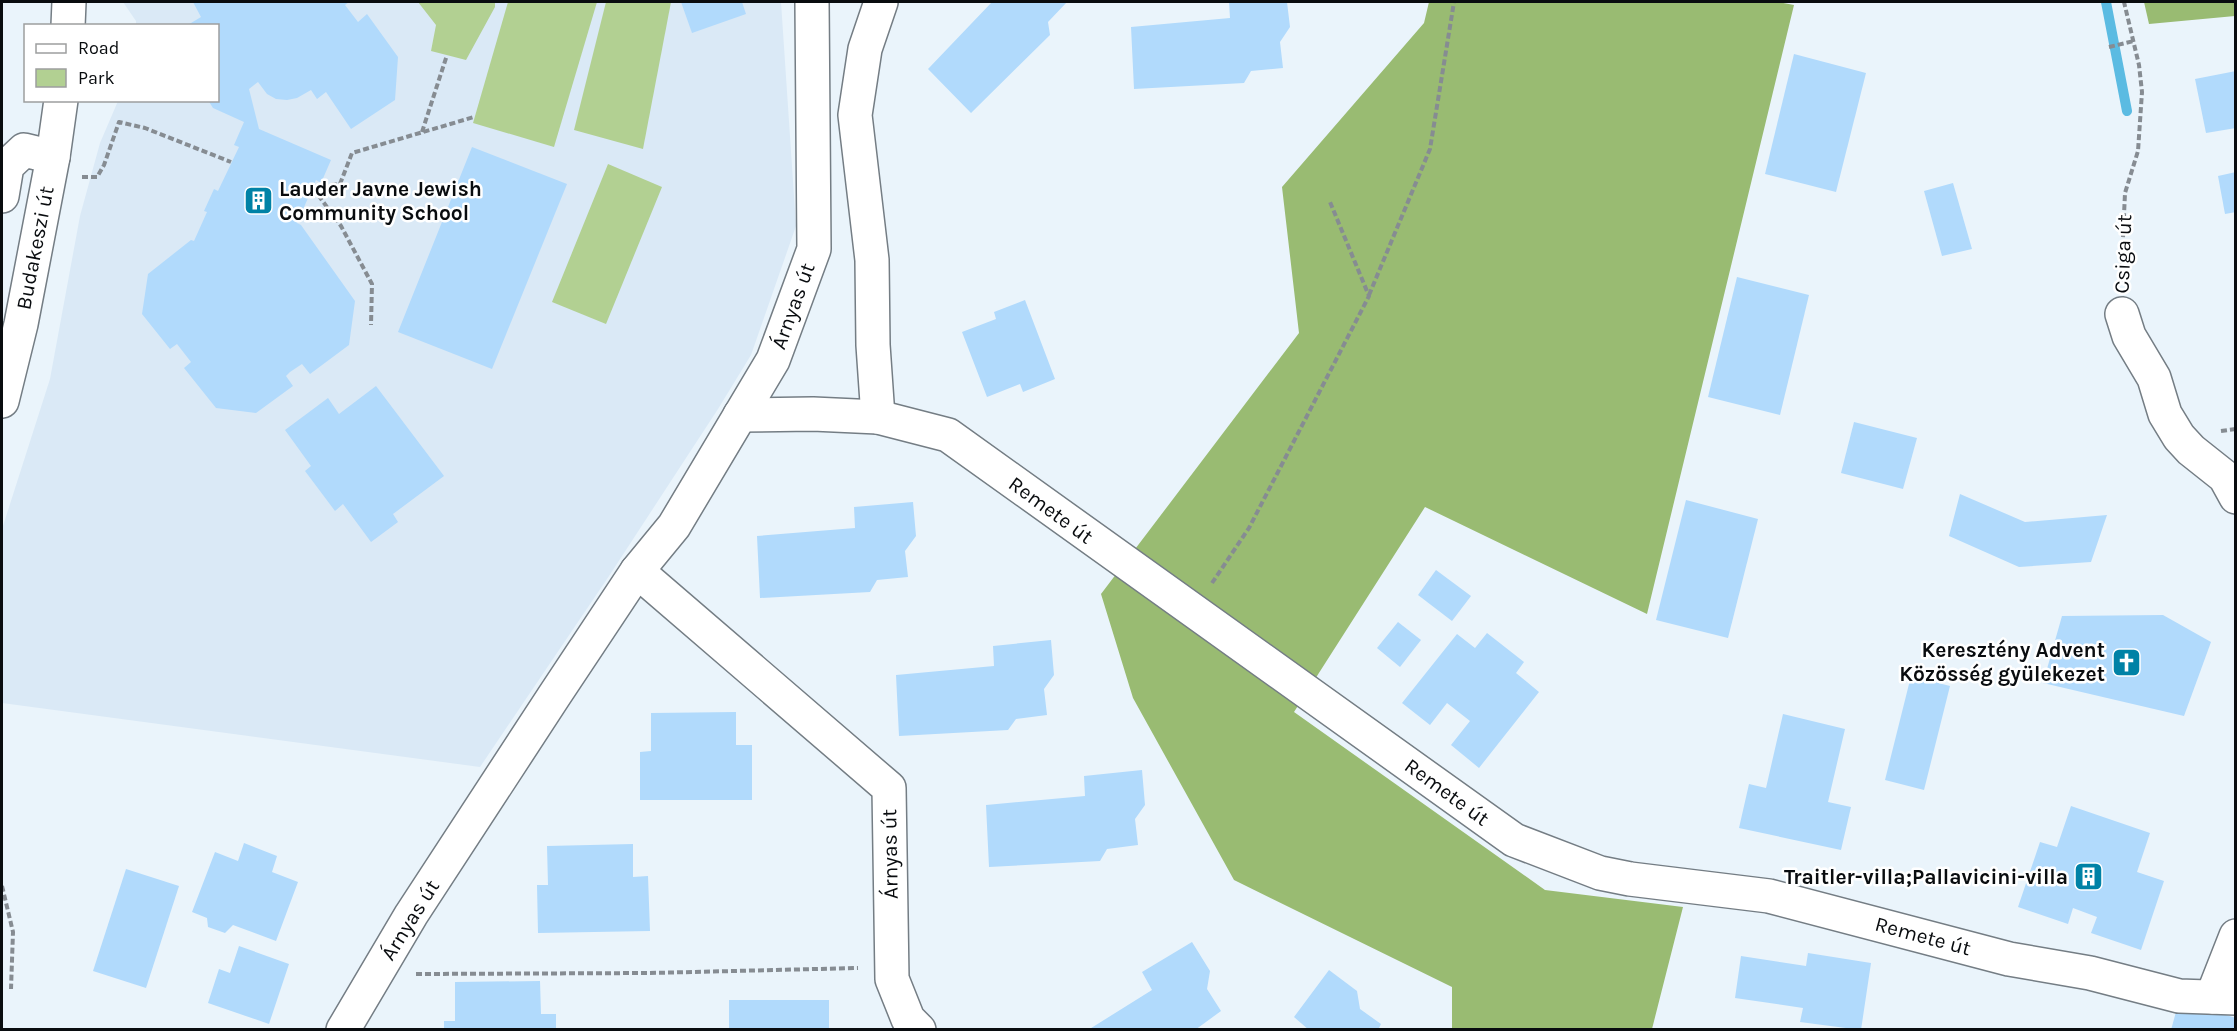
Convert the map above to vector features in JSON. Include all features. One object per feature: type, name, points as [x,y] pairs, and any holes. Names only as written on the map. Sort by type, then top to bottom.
[{"type":"street","points":[[68,24],[69,2]]},
{"type":"street","name":"Árnyas út","points":[[343,1029],[411,915],[637,571],[674,526],[773,360],[814,249],[812,2]]},
{"type":"street","points":[[878,417],[873,345],[872,260],[855,115],[865,50],[881,2]]},
{"type":"street","name":"Budakeszi út","points":[[4,382],[53,157],[61,102]]},
{"type":"street","name":"Budakeszi út","points":[[2,196],[7,166],[24,150],[53,157]]},
{"type":"street","name":"Csiga út","points":[[2122,314],[2129,336],[2154,378],[2165,414],[2179,437],[2230,487]]},
{"type":"street","name":"Remete út","points":[[740,415],[813,414],[878,417],[948,435],[1514,840],[1600,873],[1630,879],[1769,896],[2009,959],[2090,973],[2179,996],[2224,997]]},
{"type":"street","name":"Árnyas út","points":[[637,571],[889,788],[892,978],[908,1019],[919,1029]]},
{"type":"street","points":[[2224,997],[2235,936]]},
{"type":"path","points":[[1193,611],[1249,528],[1369,296],[1430,149],[1454,2]]},
{"type":"path","name":"Csiga út","points":[[2122,314],[2120,288],[2125,193],[2138,151],[2141,114],[2141,83],[2124,2]]},
{"type":"path","points":[[2109,47],[2134,41]]},
{"type":"path","points":[[422,133],[447,55]]},
{"type":"path","points":[[371,325],[372,284],[341,226],[313,187],[340,184],[352,153],[474,117]]},
{"type":"path","points":[[81,177],[98,177],[119,122],[145,128],[231,162]]},
{"type":"path","points":[[1330,202],[1369,296]]},
{"type":"path","points":[[2,886],[13,932],[10,989]]},
{"type":"path","points":[[414,974],[650,973],[892,967]]},
{"type":"shaded area","points":[[123,2],[781,2],[796,226],[751,355],[609,576],[480,767],[2,703],[2,529],[50,379],[80,216],[100,143],[118,102],[219,102],[219,24],[136,24]]},
{"type":"green space","points":[[418,2],[495,2],[495,7],[466,60],[431,51],[436,25]]},
{"type":"green space","points":[[508,2],[597,2],[554,147],[473,123]]},
{"type":"green space","points":[[606,2],[671,2],[643,149],[574,130]]},
{"type":"green space","points":[[1429,2],[1778,2],[1794,5],[1647,614],[1425,507],[1294,712],[1545,890],[1683,907],[1652,1029],[1452,1029],[1452,987],[1234,880],[1133,698],[1101,594],[1299,333],[1282,187],[1424,23]]},
{"type":"green space","points":[[2144,2],[2235,2],[2235,16],[2149,24]]},
{"type":"green space","points":[[608,164],[662,187],[606,324],[552,302]]},
{"type":"building","name":"Lauder Javne Jewish Community School","points":[[193,2],[349,2],[345,5],[358,22],[367,14],[398,57],[395,100],[351,129],[326,92],[317,99],[311,90],[297,98],[287,100],[276,99],[267,94],[258,82],[249,89],[259,129],[331,160],[321,183],[316,180],[297,223],[301,225],[355,301],[349,345],[310,374],[302,364],[290,372],[286,376],[293,386],[256,413],[216,408],[184,368],[191,362],[177,344],[170,349],[142,314],[148,274],[191,240],[194,241],[214,189],[218,191],[239,147],[234,145],[244,122],[213,108],[209,102],[219,102],[219,24],[189,24],[201,17]]},
{"type":"building","points":[[681,2],[742,2],[746,14],[692,33]]},
{"type":"building","points":[[992,2],[1067,2],[1048,22],[1050,35],[971,113],[928,69]]},
{"type":"building","points":[[1229,2],[1287,2],[1290,27],[1280,42],[1283,68],[1251,71],[1244,83],[1134,89],[1131,27],[1230,18]]},
{"type":"building","points":[[1794,54],[1866,73],[1836,192],[1765,174]]},
{"type":"building","points":[[2236,71],[2236,128],[2206,133],[2195,79]]},
{"type":"building","points":[[472,147],[567,184],[492,369],[398,332]]},
{"type":"building","points":[[2236,172],[2236,212],[2225,214],[2218,176]]},
{"type":"building","points":[[1953,183],[1972,249],[1942,256],[1924,191]]},
{"type":"building","points":[[1737,277],[1809,295],[1780,415],[1708,397]]},
{"type":"building","points":[[1025,300],[1055,379],[1023,392],[1020,384],[987,397],[962,332],[996,319],[994,312]]},
{"type":"building","points":[[376,386],[444,476],[393,514],[398,522],[371,542],[343,504],[335,511],[305,471],[311,466],[285,430],[328,398],[339,414]]},
{"type":"building","points":[[1854,422],[1917,438],[1903,489],[1841,473]]},
{"type":"building","points":[[1960,494],[2025,522],[2107,515],[2091,562],[2019,567],[1949,536]]},
{"type":"building","points":[[1686,500],[1758,519],[1728,638],[1656,620]]},
{"type":"building","points":[[913,502],[916,536],[905,551],[908,577],[877,580],[870,592],[760,598],[757,536],[855,528],[854,507]]},
{"type":"building","points":[[1436,570],[1471,596],[1452,621],[1418,595]]},
{"type":"building","name":"Keresztény Advent Közösség gyülekezet","points":[[2163,615],[2211,642],[2184,716],[2043,683],[2062,616]]},
{"type":"building","points":[[1398,622],[1421,640],[1400,667],[1377,648]]},
{"type":"building","points":[[1487,633],[1524,662],[1516,673],[1539,692],[1479,768],[1451,745],[1470,721],[1447,703],[1430,725],[1402,703],[1457,634],[1475,648]]},
{"type":"building","points":[[1051,640],[1054,675],[1044,689],[1047,715],[1016,719],[1008,730],[899,736],[896,675],[994,666],[993,646]]},
{"type":"building","points":[[1911,676],[1950,686],[1924,790],[1885,780]]},
{"type":"building","points":[[736,712],[736,745],[752,745],[752,800],[640,800],[640,752],[651,751],[651,713]]},
{"type":"building","points":[[1783,714],[1845,729],[1828,802],[1851,807],[1841,850],[1739,828],[1749,784],[1766,788]]},
{"type":"building","points":[[1142,770],[1145,805],[1135,819],[1138,845],[1107,849],[1100,861],[989,867],[986,805],[1085,796],[1084,776]]},
{"type":"building","name":"Traitler-villa;Pallavicini-villa","points":[[2071,806],[2150,833],[2137,872],[2164,881],[2141,950],[2091,933],[2097,917],[2073,908],[2068,924],[2018,907],[2040,842],[2057,847]]},
{"type":"building","points":[[244,843],[277,856],[272,872],[298,882],[276,941],[233,925],[225,933],[208,927],[207,918],[192,912],[215,852],[238,861]]},
{"type":"building","points":[[633,844],[633,877],[648,876],[650,931],[538,933],[537,885],[548,885],[547,846]]},
{"type":"building","points":[[126,869],[179,886],[146,988],[93,971]]},
{"type":"building","points":[[1192,942],[1210,971],[1207,989],[1221,1011],[1195,1030],[1088,1030],[1152,990],[1142,972]]},
{"type":"building","points":[[239,946],[289,964],[269,1024],[208,1003],[219,969],[230,973]]},
{"type":"building","points":[[1808,953],[1871,963],[1861,1030],[1800,1022],[1803,1008],[1735,998],[1741,956],[1806,966]]},
{"type":"building","points":[[1329,970],[1357,991],[1360,1009],[1381,1024],[1378,1030],[1309,1030],[1294,1017]]},
{"type":"building","points":[[540,981],[541,1014],[556,1014],[556,1030],[444,1030],[444,1021],[455,1021],[455,982]]},
{"type":"building","points":[[729,1000],[829,1000],[829,1030],[729,1030]]},
{"type":"building","points":[[2179,1001],[2236,1018],[2236,1030],[2171,1030]]},
{"type":"waterway","points":[[2106,2],[2127,111]]},
{"type":"place","name":"Lauder Javne Jewish Community School","points":[[258,201]]},
{"type":"place","name":"Keresztény Advent Közösség gyülekezet","points":[[2126,662]]},
{"type":"place","name":"Traitler-villa;Pallavicini-villa","points":[[2089,877]]}]
